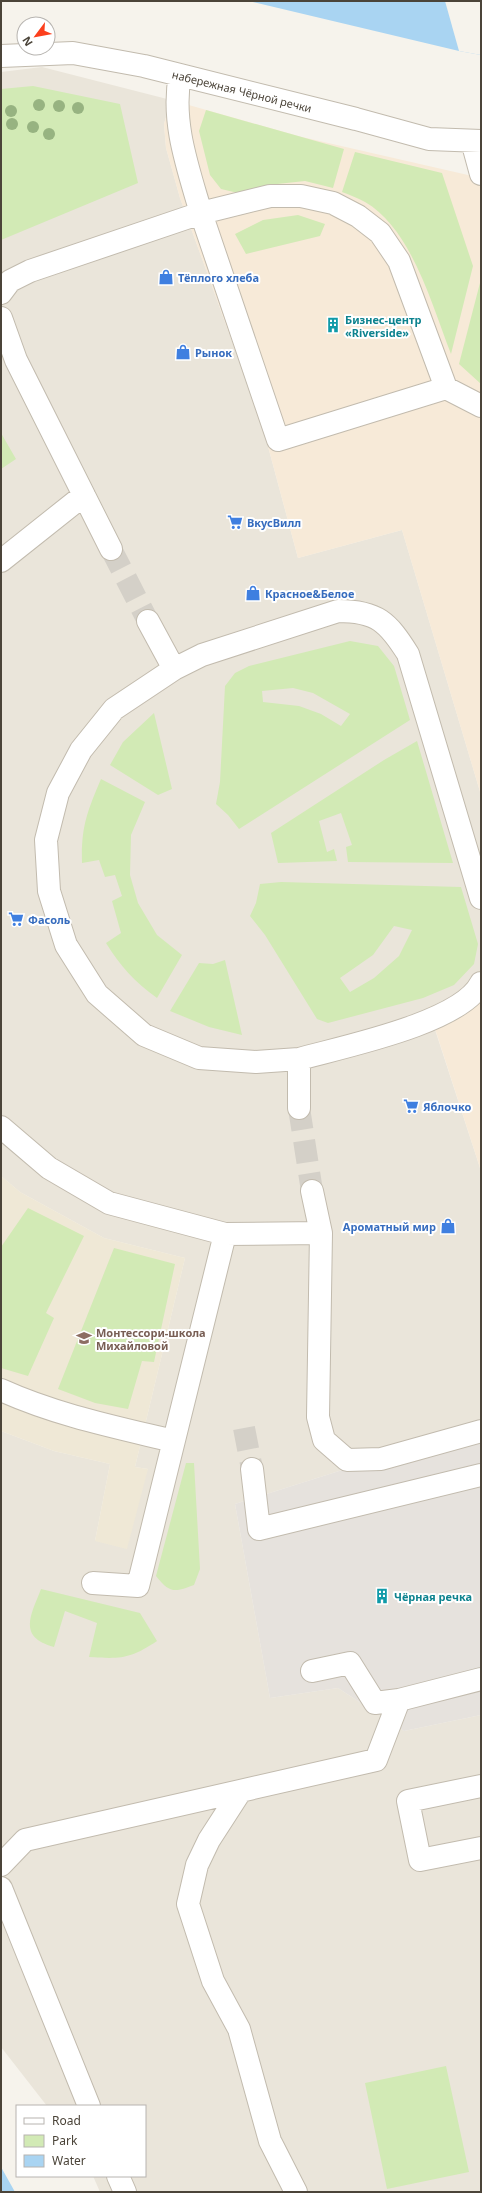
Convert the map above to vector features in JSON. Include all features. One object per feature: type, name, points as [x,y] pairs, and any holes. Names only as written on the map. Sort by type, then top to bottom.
[{"type":"street","name":"набережная Чёрной речки","points":[[1,56],[73,53],[180,75],[429,139],[476,141]]},
{"type":"street","points":[[180,75],[177,94],[178,123],[201,213],[278,440],[446,388]]},
{"type":"street","points":[[476,141],[481,174]]},
{"type":"street","points":[[1,293],[10,281],[30,271],[201,213],[270,196],[301,196],[333,203],[358,216],[380,233],[399,261],[446,388],[481,406]]},
{"type":"street","points":[[1,318],[16,360],[111,549]]},
{"type":"street","points":[[1,561],[84,495]]},
{"type":"street","points":[[481,898],[408,654],[394,632],[372,614],[356,611],[338,611],[235,643],[202,655],[174,669],[114,709],[81,750],[58,793],[46,840],[49,891],[66,945],[96,994],[144,1035],[199,1058],[256,1062],[299,1059],[429,1022],[451,1010],[477,991],[481,983]]},
{"type":"street","points":[[148,621],[174,669]]},
{"type":"street","points":[[299,1059],[300,1108]]},
{"type":"street","points":[[1,1127],[49,1168],[109,1203],[225,1234],[321,1233]]},
{"type":"street","points":[[312,1191],[321,1233],[318,1417],[324,1440],[347,1460],[381,1459],[481,1431]]},
{"type":"street","points":[[93,1583],[138,1586],[225,1234]]},
{"type":"street","points":[[1,1390],[29,1403],[73,1417],[173,1441]]},
{"type":"street","points":[[252,1469],[259,1529],[481,1475]]},
{"type":"street","points":[[312,1671],[350,1663],[375,1703],[399,1700],[481,1679]]},
{"type":"street","points":[[1,1865],[25,1840],[376,1760],[399,1700]]},
{"type":"street","points":[[481,1786],[408,1801],[420,1860],[481,1848]]},
{"type":"street","points":[[240,1792],[209,1840],[197,1865],[188,1904],[213,1981],[239,2029],[270,2141],[296,2192]]},
{"type":"street","points":[[1,1888],[89,2105]]},
{"type":"street","points":[[118,2177],[125,2192]]},
{"type":"shaded area","points":[[42,67],[171,100],[164,124],[166,148],[180,198],[262,424],[298,558],[402,530],[481,795],[481,995],[428,1008],[481,1171],[481,1426],[235,1504],[270,1698],[338,1688],[404,1731],[481,1715],[481,2192],[100,2192],[93,2177],[146,2177],[146,2105],[46,2105],[1,2047],[1,1431],[54,1451],[110,1464],[95,1541],[148,1469],[135,1467],[185,1258],[104,1238],[20,1192],[1,1176],[1,72]]},
{"type":"shaded area","points":[[171,100],[302,137],[481,178],[481,795],[402,530],[298,558],[262,424],[180,198],[166,148],[164,124]]},
{"type":"shaded area","points":[[481,995],[481,1171],[428,1007]]},
{"type":"shaded area","name":"Монтессори-школа Михайловой","points":[[1,1176],[20,1192],[104,1238],[185,1258],[135,1467],[148,1469],[127,1549],[95,1541],[110,1464],[54,1451],[1,1431]]},
{"type":"shaded area","points":[[481,1426],[481,1715],[404,1731],[338,1688],[270,1698],[235,1504]]},
{"type":"green space","points":[[33,86],[120,104],[138,183],[1,240],[1,89]]},
{"type":"green space","points":[[206,110],[344,149],[333,188],[305,181],[268,185],[238,193],[221,189],[210,175],[199,131]]},
{"type":"green space","points":[[355,152],[442,173],[473,266],[451,354],[428,292],[408,249],[396,230],[381,214],[365,202],[342,192]]},
{"type":"green space","points":[[298,215],[325,224],[320,236],[246,254],[235,234],[263,220]]},
{"type":"green space","points":[[481,279],[481,384],[459,364]]},
{"type":"green space","points":[[1,433],[16,459],[1,469]]},
{"type":"green space","points":[[350,641],[378,646],[394,666],[410,720],[239,829],[228,815],[216,804],[220,782],[225,686],[235,673],[249,666]],"holes":[[[293,688],[313,693],[350,714],[341,726],[321,714],[299,706],[263,702],[262,691]]]},
{"type":"green space","points":[[154,713],[172,789],[158,795],[110,765],[123,742]]},
{"type":"green space","points":[[417,741],[453,863],[348,862],[346,847],[352,845],[341,813],[319,821],[327,852],[334,849],[337,861],[278,863],[271,833],[384,760]]},
{"type":"green space","points":[[101,779],[145,802],[131,835],[130,875],[138,903],[157,935],[182,955],[157,998],[128,973],[106,943],[121,933],[112,901],[122,896],[115,875],[105,877],[99,860],[82,863],[83,839],[86,820]]},
{"type":"green space","points":[[281,882],[461,887],[478,944],[474,964],[454,985],[423,998],[328,1023],[317,1019],[265,935],[250,916],[256,903],[260,884]],"holes":[[[394,926],[412,930],[399,956],[374,978],[350,992],[340,978],[373,955]]]},
{"type":"green space","points":[[225,960],[242,1035],[209,1027],[170,1011],[199,963],[213,964]]},
{"type":"green space","points":[[28,1208],[84,1236],[46,1313],[54,1318],[28,1376],[1,1368],[1,1247]]},
{"type":"green space","points":[[114,1248],[175,1264],[154,1362],[142,1361],[128,1409],[95,1403],[58,1389]]},
{"type":"green space","points":[[186,1463],[194,1463],[200,1569],[194,1585],[173,1590],[165,1586],[156,1576]]},
{"type":"green space","points":[[41,1589],[140,1613],[157,1641],[132,1654],[117,1658],[89,1657],[97,1623],[65,1611],[54,1647],[42,1643],[31,1631],[30,1624],[31,1616]]},
{"type":"green space","points":[[446,2066],[469,2172],[387,2189],[365,2083]]},
{"type":"water","points":[[249,1],[481,1],[481,55],[459,51]]},
{"type":"water","points":[[1,2167],[15,2192],[1,2192]]},
{"type":"pier","points":[[445,1],[481,1],[481,55],[459,51]]},
{"type":"tunnel","points":[[111,549],[148,621]]},
{"type":"tunnel","points":[[299,1108],[312,1191]]},
{"type":"tunnel","points":[[244,1428],[252,1469]]},
{"type":"place","name":"Тёплого хлеба","points":[[166,277]]},
{"type":"place","name":"Бизнес-центр «Riverside»","points":[[333,325]]},
{"type":"place","name":"Рынок","points":[[183,352]]},
{"type":"place","name":"ВкусВилл","points":[[235,522]]},
{"type":"place","name":"Красное&Белое","points":[[253,593]]},
{"type":"place","name":"Фасоль","points":[[16,919]]},
{"type":"place","name":"Яблочко","points":[[411,1106]]},
{"type":"place","name":"Ароматный мир","points":[[448,1226]]},
{"type":"place","name":"Монтессори-школа Михайловой","points":[[84,1338]]},
{"type":"place","name":"Чёрная речка","points":[[382,1596]]}]
